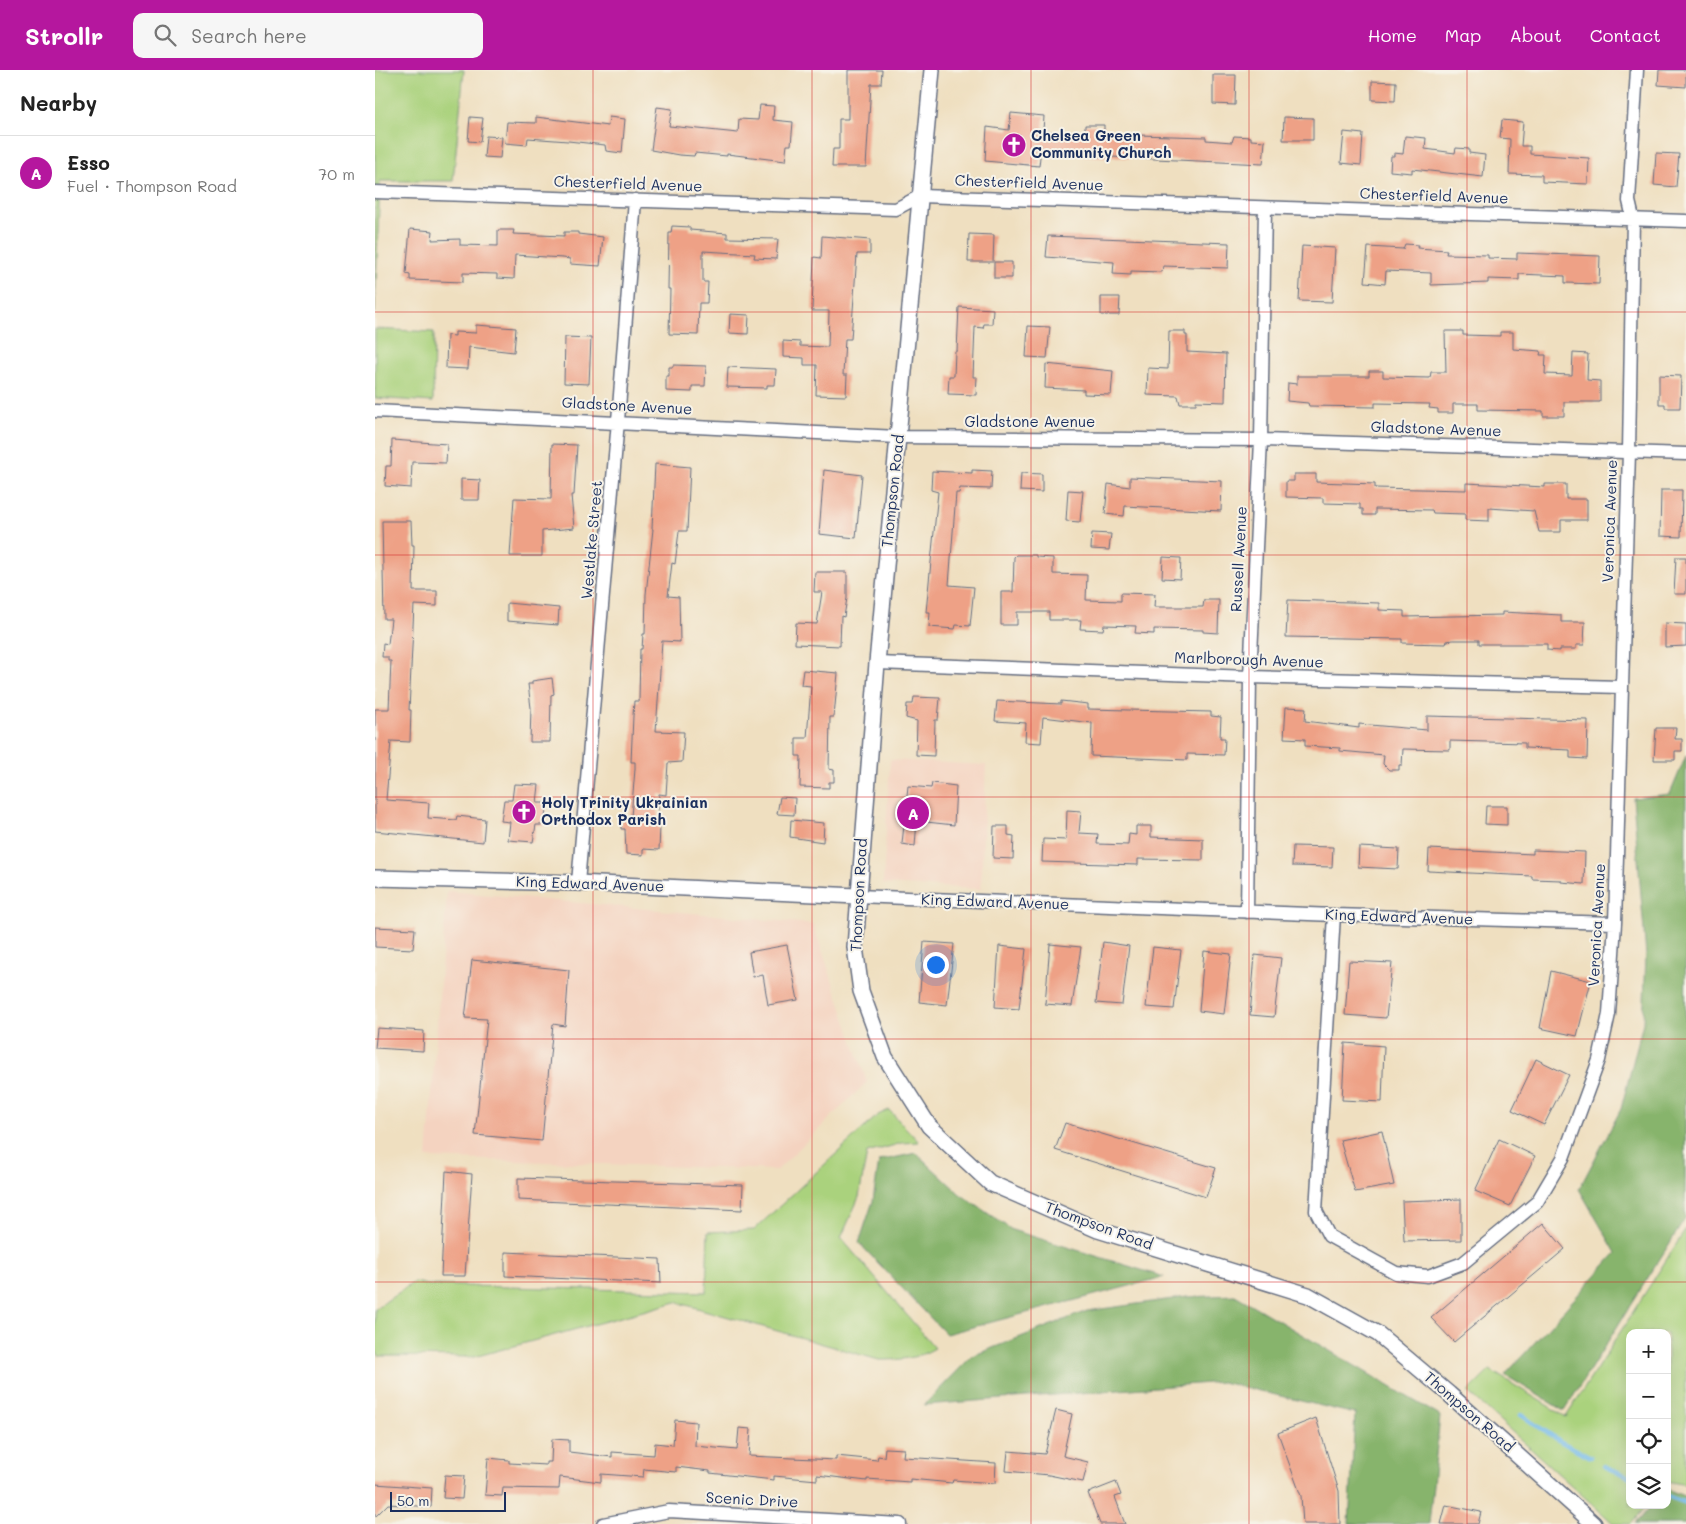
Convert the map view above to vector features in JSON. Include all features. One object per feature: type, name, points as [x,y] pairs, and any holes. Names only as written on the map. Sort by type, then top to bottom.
[{"type":"street","name":"Thompson Road","points":[[932,70],[857,896],[855,947],[861,991],[885,1057],[929,1126],[990,1183],[1098,1230],[1308,1295],[1355,1321],[1378,1334],[1449,1394],[1594,1524]]},
{"type":"street","name":"Veronica Avenue","points":[[1334,915],[1316,1212],[1329,1236],[1396,1274],[1428,1276],[1463,1263],[1537,1202],[1563,1158],[1599,1060],[1609,1014],[1615,923],[1629,452],[1633,218],[1629,201],[1637,70]]},
{"type":"street","name":"Chesterfield Avenue","points":[[375,192],[896,209],[920,196],[1686,221]]},
{"type":"street","name":"Westlake Street","points":[[578,883],[635,200]]},
{"type":"street","name":"Russell Avenue","points":[[1247,912],[1249,676],[1261,440],[1265,208]]},
{"type":"street","name":"Gladstone Avenue","points":[[375,410],[618,421],[898,437],[1261,440],[1686,454]]},
{"type":"street","name":"Marlborough Avenue","points":[[877,663],[1621,687]]},
{"type":"street","name":"King Edward Avenue","points":[[375,878],[578,883],[1247,912],[1615,923]]},
{"type":"street","name":"Scenic Drive","points":[[603,1524],[669,1511],[900,1524]]},
{"type":"shaded area","points":[[890,760],[986,765],[981,889],[883,884]]},
{"type":"shaded area","points":[[447,891],[813,924],[867,1082],[777,1170],[427,1158]]},
{"type":"green space","points":[[375,70],[464,70],[453,181],[380,181],[375,313]]},
{"type":"green space","points":[[375,329],[434,332],[433,402],[375,398]]},
{"type":"green space","points":[[1686,756],[1685,1219],[1564,1411],[1505,1375],[1616,1253],[1579,1189],[1621,1109],[1643,1023],[1646,956],[1633,798],[1670,794]]},
{"type":"green space","points":[[889,1110],[919,1142],[902,1143],[867,1153],[859,1197],[841,1238],[935,1348],[928,1352],[908,1358],[879,1360],[676,1302],[474,1357],[379,1356],[375,1349],[375,1309],[414,1282],[429,1285],[706,1292],[708,1232],[754,1230],[878,1115]]},
{"type":"green space","points":[[916,1153],[960,1194],[1012,1230],[1164,1277],[946,1334],[859,1243],[873,1201],[879,1161]]},
{"type":"green space","points":[[1686,1229],[1686,1485],[1671,1482],[1671,1329],[1626,1329],[1626,1509],[1644,1509],[1631,1524],[1614,1524],[1468,1392],[1490,1370],[1566,1417]]},
{"type":"green space","points":[[1235,1295],[1440,1416],[1429,1524],[1349,1524],[1355,1414],[1222,1382],[924,1405],[972,1356],[1087,1311],[1187,1297]]},
{"type":"green space","points":[[1671,1491],[1686,1497],[1686,1524],[1635,1524],[1648,1509],[1671,1509]]},
{"type":"building","points":[[848,70],[882,70],[881,84],[871,84],[866,167],[832,167],[833,149],[839,149],[839,119],[848,119]]},
{"type":"building","points":[[1659,70],[1686,70],[1686,87],[1658,85]]},
{"type":"building","points":[[1213,75],[1236,75],[1235,105],[1213,104]]},
{"type":"building","points":[[1372,81],[1396,82],[1395,101],[1372,100]]},
{"type":"building","points":[[760,105],[774,106],[773,120],[793,122],[791,145],[787,145],[785,161],[727,154],[727,156],[695,153],[694,156],[679,155],[651,150],[657,107],[672,109],[669,126],[738,133],[739,119],[758,120]]},
{"type":"building","points":[[1011,113],[1044,116],[1043,131],[1085,133],[1085,125],[1104,125],[1104,134],[1206,137],[1206,140],[1232,142],[1234,136],[1251,137],[1251,140],[1265,141],[1263,164],[1069,155],[1069,150],[1041,148],[1039,166],[985,161],[987,127],[1009,130]]},
{"type":"building","points":[[470,117],[483,118],[480,142],[468,141]]},
{"type":"building","points":[[536,117],[608,126],[609,117],[625,119],[622,153],[606,151],[605,145],[568,141],[528,138],[527,145],[505,143],[507,122],[536,123]]},
{"type":"building","points":[[1284,117],[1313,118],[1313,140],[1283,140]]},
{"type":"building","points":[[1502,120],[1523,122],[1521,146],[1530,146],[1530,154],[1589,158],[1588,184],[1542,182],[1542,175],[1509,174],[1510,139],[1500,138]]},
{"type":"building","points":[[1344,132],[1363,134],[1361,165],[1341,163]]},
{"type":"building","points":[[486,136],[502,137],[500,158],[484,157]]},
{"type":"building","points":[[1405,136],[1426,138],[1425,149],[1455,153],[1456,148],[1469,149],[1469,153],[1485,155],[1483,177],[1412,169],[1412,173],[1390,171],[1391,156],[1394,156],[1394,153],[1403,154]]},
{"type":"building","points":[[1656,153],[1679,154],[1676,187],[1654,185]]},
{"type":"building","points":[[672,226],[690,227],[690,230],[727,233],[727,238],[778,239],[776,259],[754,258],[755,254],[703,251],[703,282],[708,282],[707,303],[699,303],[698,335],[669,334],[669,233],[671,233]]},
{"type":"building","points":[[410,229],[433,231],[432,240],[460,239],[460,245],[498,246],[498,230],[514,230],[513,234],[564,236],[564,232],[578,232],[578,234],[603,237],[600,266],[570,264],[570,259],[563,258],[515,255],[514,279],[497,278],[497,274],[463,273],[463,282],[410,280],[410,275],[406,274]]},
{"type":"building","points":[[969,234],[994,235],[993,262],[968,262]]},
{"type":"building","points":[[822,236],[870,240],[870,254],[857,254],[851,339],[845,339],[843,375],[847,375],[846,396],[816,395],[817,365],[804,365],[804,358],[783,357],[783,341],[800,342],[800,346],[828,347],[829,311],[812,311],[814,257],[821,258]]},
{"type":"building","points":[[1048,236],[1229,243],[1228,268],[1163,266],[1162,272],[1131,271],[1131,275],[1113,274],[1114,262],[1046,257]]},
{"type":"building","points":[[1405,244],[1418,245],[1417,248],[1447,250],[1446,254],[1488,255],[1488,258],[1517,259],[1517,253],[1600,256],[1599,284],[1565,283],[1565,276],[1519,274],[1519,280],[1488,279],[1488,283],[1431,285],[1431,273],[1386,271],[1385,284],[1365,282],[1368,247],[1403,249]]},
{"type":"building","points":[[1302,246],[1335,248],[1332,302],[1299,301]]},
{"type":"building","points":[[994,262],[1012,262],[1012,278],[994,278]]},
{"type":"building","points":[[1101,297],[1120,297],[1119,315],[1101,315]]},
{"type":"building","points":[[959,307],[993,309],[992,324],[984,324],[983,328],[975,327],[973,377],[977,377],[976,395],[948,394],[949,376],[954,376]]},
{"type":"building","points":[[730,314],[749,315],[748,334],[729,333]]},
{"type":"building","points":[[476,325],[516,328],[514,352],[469,347],[468,369],[446,368],[447,335],[455,336],[455,332],[476,333]]},
{"type":"building","points":[[1028,326],[1050,327],[1047,358],[1026,357]]},
{"type":"building","points":[[1169,331],[1185,331],[1185,335],[1187,335],[1187,352],[1226,354],[1225,402],[1196,401],[1196,404],[1180,404],[1178,396],[1147,395],[1148,368],[1168,369]]},
{"type":"building","points":[[1445,331],[1463,331],[1463,335],[1500,336],[1500,332],[1513,332],[1513,349],[1541,351],[1540,355],[1546,355],[1545,374],[1572,375],[1573,353],[1588,354],[1587,380],[1600,381],[1600,402],[1564,402],[1564,416],[1543,416],[1543,411],[1478,410],[1478,404],[1453,404],[1453,413],[1438,413],[1438,409],[1429,408],[1430,404],[1375,403],[1375,407],[1309,406],[1308,403],[1287,401],[1288,383],[1297,384],[1297,376],[1369,376],[1369,371],[1383,371],[1383,377],[1430,378],[1431,372],[1446,372]]},
{"type":"building","points":[[565,337],[591,338],[589,384],[564,383]]},
{"type":"building","points":[[1046,364],[1113,371],[1111,395],[1084,394],[1084,390],[1045,388]]},
{"type":"building","points":[[673,365],[706,366],[705,386],[692,386],[692,392],[666,391],[666,376],[669,376],[669,367],[673,367]]},
{"type":"building","points":[[728,367],[776,369],[775,385],[767,385],[767,388],[727,387]]},
{"type":"building","points":[[1659,375],[1681,376],[1680,408],[1665,408],[1665,404],[1659,404]]},
{"type":"building","points":[[392,440],[447,444],[446,463],[412,462],[411,488],[385,486],[386,466],[391,466]]},
{"type":"building","points":[[552,444],[577,445],[574,495],[571,495],[574,528],[542,531],[542,556],[510,556],[514,498],[551,499]]},
{"type":"building","points":[[655,464],[690,467],[687,531],[679,531],[675,564],[672,563],[668,596],[679,597],[680,642],[662,641],[656,731],[684,732],[682,762],[668,763],[666,795],[659,794],[657,827],[660,827],[659,850],[643,849],[643,855],[626,854],[625,829],[621,829],[621,817],[631,817],[635,769],[635,762],[631,762],[634,701],[639,701],[640,649],[642,649],[643,634],[645,634],[646,594],[653,529]]},
{"type":"building","points":[[824,470],[862,475],[856,538],[819,534]]},
{"type":"building","points":[[972,470],[992,471],[991,489],[960,488],[959,493],[956,493],[949,585],[974,587],[970,626],[956,625],[955,629],[929,627],[930,612],[926,612],[938,492],[931,490],[932,471],[972,473]]},
{"type":"building","points":[[1021,473],[1042,474],[1042,492],[1020,491]]},
{"type":"building","points":[[1294,474],[1316,474],[1316,482],[1375,484],[1375,488],[1466,490],[1466,483],[1545,487],[1545,484],[1566,484],[1566,499],[1587,499],[1587,520],[1561,520],[1561,532],[1539,532],[1534,511],[1489,508],[1489,521],[1465,520],[1465,514],[1433,513],[1432,510],[1375,509],[1375,515],[1363,515],[1363,509],[1360,509],[1360,504],[1323,503],[1323,498],[1286,497],[1286,481],[1294,481]]},
{"type":"building","points":[[1130,477],[1222,481],[1221,511],[1125,506],[1124,516],[1105,514],[1108,484],[1130,487]]},
{"type":"building","points":[[461,479],[480,480],[479,500],[461,500]]},
{"type":"building","points":[[1068,490],[1083,491],[1080,522],[1066,521]]},
{"type":"building","points":[[1661,490],[1682,490],[1681,537],[1660,536]]},
{"type":"building","points":[[382,521],[411,521],[412,545],[414,545],[413,591],[437,591],[437,606],[414,605],[409,710],[411,710],[410,742],[391,741],[386,800],[429,803],[428,818],[456,820],[457,816],[485,819],[483,842],[375,831],[375,709],[389,709],[391,661],[388,661],[388,657],[382,657],[383,643],[388,644],[391,619],[384,619]]},
{"type":"building","points":[[1092,533],[1111,534],[1109,550],[1091,549]]},
{"type":"building","points":[[1016,555],[1036,555],[1036,557],[1053,558],[1053,574],[1087,575],[1086,600],[1121,601],[1121,593],[1155,594],[1154,607],[1203,607],[1204,600],[1219,600],[1218,633],[1203,632],[1203,630],[1154,629],[1154,634],[1135,633],[1136,626],[1104,625],[1103,630],[1080,629],[1081,620],[1049,620],[1049,612],[1017,612],[1017,625],[1001,625],[1001,592],[1013,592],[1014,557]]},
{"type":"building","points":[[1163,557],[1181,558],[1180,579],[1162,578]]},
{"type":"building","points":[[1676,557],[1686,557],[1686,594],[1674,594]]},
{"type":"building","points":[[815,572],[847,572],[847,598],[844,617],[841,616],[840,646],[795,644],[796,623],[817,624],[822,592],[814,592]]},
{"type":"building","points":[[1288,600],[1379,603],[1379,610],[1404,611],[1404,617],[1502,615],[1502,612],[1561,615],[1561,622],[1585,622],[1584,645],[1576,645],[1576,649],[1560,649],[1560,651],[1547,650],[1547,644],[1479,644],[1479,640],[1453,640],[1447,641],[1446,644],[1402,643],[1402,639],[1286,637]]},
{"type":"building","points":[[507,603],[559,608],[558,625],[507,621]]},
{"type":"building","points":[[1665,623],[1686,624],[1686,646],[1665,647]]},
{"type":"building","points":[[803,670],[838,673],[834,717],[830,717],[829,769],[834,770],[834,782],[829,782],[829,788],[800,787],[801,756],[796,756],[796,738],[807,738],[811,686],[801,685]]},
{"type":"building","points":[[552,678],[554,694],[551,695],[550,742],[530,742],[531,708],[528,684],[532,684],[532,681]]},
{"type":"building","points":[[914,697],[940,698],[938,720],[935,720],[934,756],[916,755],[917,721],[906,718],[907,704],[913,704]]},
{"type":"building","points":[[997,701],[1061,704],[1061,701],[1088,704],[1088,709],[1211,712],[1211,716],[1221,717],[1220,738],[1225,738],[1224,755],[1187,754],[1187,760],[1091,756],[1092,723],[1043,717],[1041,743],[1025,742],[1026,723],[995,721]]},
{"type":"building","points":[[1286,707],[1306,708],[1305,721],[1359,728],[1359,724],[1427,730],[1427,716],[1588,720],[1587,759],[1570,758],[1570,750],[1525,748],[1525,743],[1450,741],[1450,750],[1403,749],[1402,765],[1399,765],[1399,770],[1389,770],[1383,764],[1384,755],[1340,751],[1340,748],[1305,746],[1305,739],[1284,738]]},
{"type":"building","points":[[1656,728],[1676,728],[1675,739],[1682,739],[1682,751],[1675,751],[1675,760],[1654,760]]},
{"type":"building","points":[[932,783],[956,786],[954,825],[917,821],[915,846],[902,844],[908,786],[931,788]]},
{"type":"building","name":"Holy Trinity Ukrainian Orthodox Parish","points":[[514,784],[539,785],[537,803],[547,803],[544,825],[536,825],[533,842],[508,840],[510,822],[501,821],[504,800],[512,800]]},
{"type":"building","points":[[780,797],[795,798],[794,815],[777,814]]},
{"type":"building","points":[[1486,806],[1507,806],[1507,825],[1485,824]]},
{"type":"building","points":[[1067,810],[1081,811],[1079,833],[1098,834],[1097,844],[1128,845],[1129,834],[1136,835],[1136,826],[1151,826],[1151,837],[1203,839],[1203,860],[1138,859],[1138,865],[1042,862],[1043,839],[1066,840]]},
{"type":"building","points":[[791,820],[824,823],[823,842],[790,837]]},
{"type":"building","points":[[994,826],[1008,826],[1008,835],[1014,836],[1013,859],[993,858]]},
{"type":"building","points":[[1293,846],[1333,847],[1332,867],[1292,866]]},
{"type":"building","points":[[1359,847],[1399,849],[1398,869],[1358,867]]},
{"type":"building","points":[[1429,849],[1533,854],[1533,850],[1585,852],[1584,884],[1561,882],[1561,880],[1532,879],[1532,876],[1428,871]]},
{"type":"building","points":[[375,927],[415,929],[413,949],[375,947]]},
{"type":"building","points":[[924,942],[954,944],[947,1005],[919,1002]]},
{"type":"building","points":[[1103,942],[1129,946],[1122,1005],[1096,1003]]},
{"type":"building","points":[[1050,944],[1081,947],[1072,1006],[1045,1004]]},
{"type":"building","points":[[787,945],[798,1000],[768,1005],[763,975],[753,977],[749,952]]},
{"type":"building","points":[[999,946],[1026,949],[1019,1009],[995,1007]]},
{"type":"building","points":[[1153,947],[1181,950],[1174,1009],[1146,1007]]},
{"type":"building","points":[[1204,951],[1231,954],[1224,1014],[1199,1011]]},
{"type":"building","points":[[1255,955],[1281,958],[1274,1017],[1250,1015]]},
{"type":"building","points":[[472,960],[569,970],[565,1026],[553,1024],[542,1141],[475,1135],[487,1019],[465,1018]]},
{"type":"building","points":[[1349,961],[1392,963],[1386,1018],[1345,1015]]},
{"type":"building","points":[[1551,971],[1591,981],[1577,1036],[1540,1028]]},
{"type":"building","points":[[377,1028],[424,1031],[423,1051],[375,1048]]},
{"type":"building","points":[[1345,1043],[1384,1046],[1382,1102],[1342,1100]]},
{"type":"building","points":[[1536,1059],[1569,1075],[1544,1125],[1512,1110]]},
{"type":"building","points":[[1065,1123],[1216,1168],[1206,1197],[1055,1150]]},
{"type":"building","points":[[1382,1131],[1394,1185],[1355,1192],[1340,1140]]},
{"type":"building","points":[[1499,1139],[1535,1156],[1510,1206],[1475,1191]]},
{"type":"building","points":[[446,1171],[472,1174],[465,1276],[441,1276]]},
{"type":"building","points":[[518,1178],[743,1185],[742,1210],[518,1200]]},
{"type":"building","points":[[1461,1199],[1461,1240],[1404,1241],[1402,1201]]},
{"type":"building","points":[[1543,1223],[1565,1249],[1454,1342],[1431,1318]]},
{"type":"building","points":[[505,1252],[660,1259],[661,1283],[505,1276]]},
{"type":"building","points":[[1056,1410],[1072,1414],[1063,1456],[1088,1462],[1083,1482],[1049,1475],[1006,1471],[1008,1451],[1045,1454]]},
{"type":"building","points":[[1316,1418],[1339,1491],[1340,1524],[1303,1524],[1301,1496],[1278,1433]]},
{"type":"building","points":[[675,1420],[696,1422],[695,1446],[737,1450],[739,1428],[751,1429],[749,1456],[836,1460],[836,1456],[877,1460],[878,1456],[884,1457],[885,1448],[904,1449],[903,1457],[996,1463],[995,1483],[953,1480],[952,1483],[910,1479],[910,1482],[867,1479],[867,1481],[817,1475],[817,1480],[774,1476],[774,1480],[676,1467],[676,1472],[644,1469],[643,1477],[601,1474],[601,1482],[560,1477],[559,1489],[503,1488],[502,1496],[485,1495],[488,1458],[509,1460],[509,1463],[546,1465],[546,1462],[551,1462],[552,1439],[569,1440],[569,1452],[612,1457],[612,1452],[654,1455],[655,1443],[673,1445]]},
{"type":"building","points":[[445,1475],[464,1476],[462,1499],[443,1498]]},
{"type":"building","points":[[1116,1482],[1121,1495],[1115,1497],[1125,1524],[1100,1524],[1088,1493]]},
{"type":"building","points":[[375,1484],[432,1488],[431,1507],[388,1504],[375,1517]]},
{"type":"building","points":[[1446,1505],[1481,1512],[1478,1524],[1441,1524]]},
{"type":"waterway","points":[[1521,1415],[1563,1443],[1591,1457]]},
{"type":"waterway","points":[[1604,1466],[1626,1475]]},
{"type":"waterway","points":[[1671,1497],[1686,1503]]},
{"type":"place","name":"Chelsea Green Community Church","points":[[1014,145]]},
{"type":"place","name":"Holy Trinity Ukrainian Orthodox Parish","points":[[524,812]]},
{"type":"place","name":"Esso","points":[[913,813]]}]
